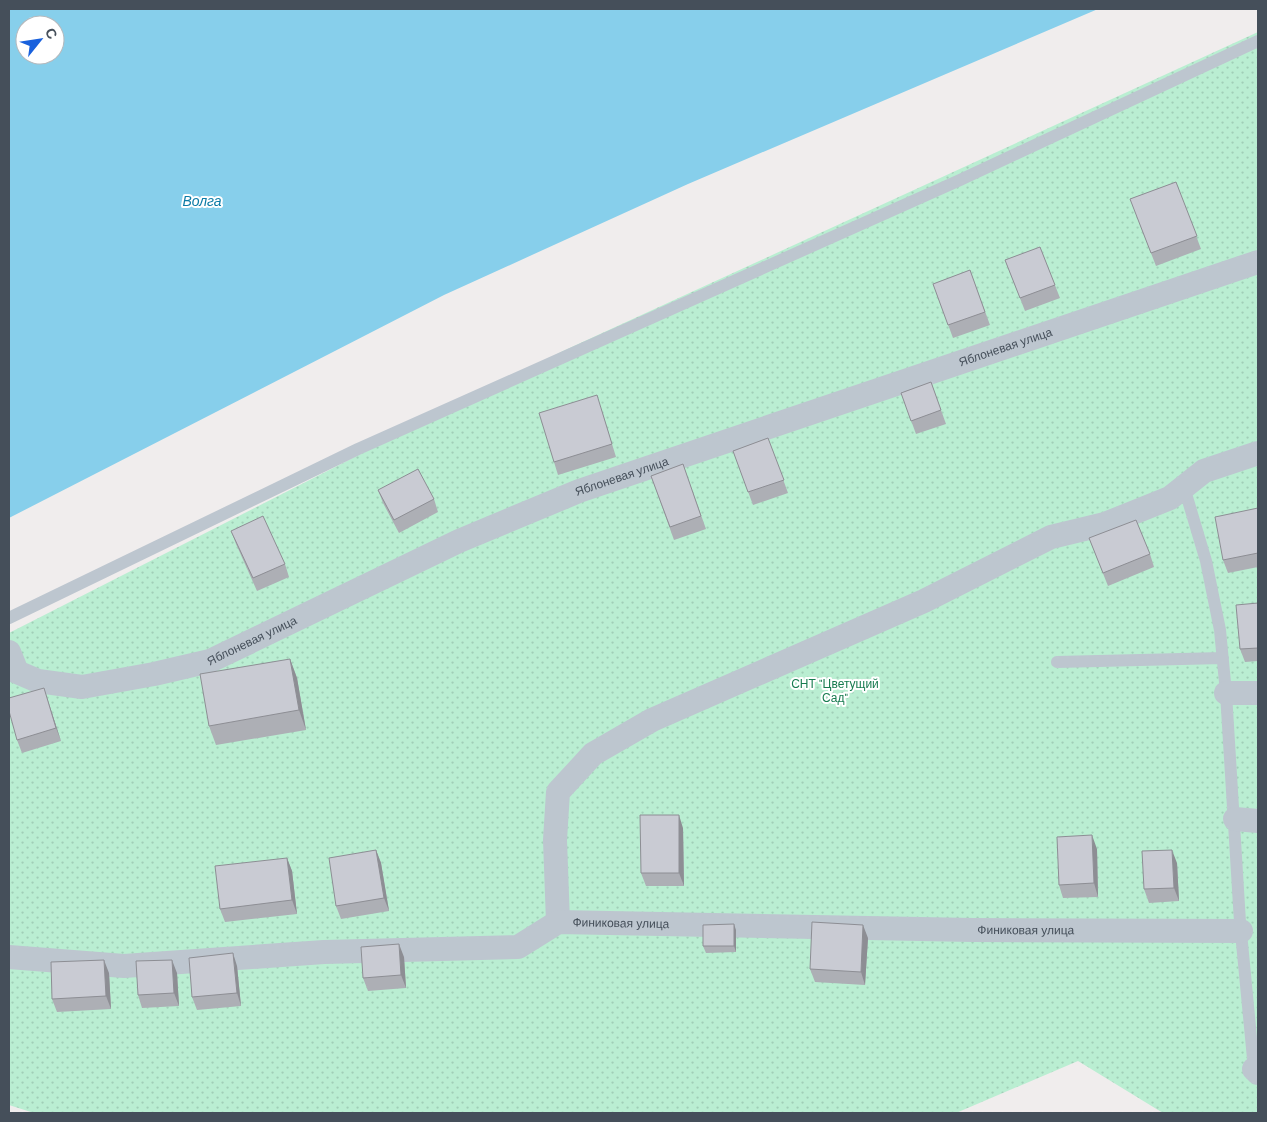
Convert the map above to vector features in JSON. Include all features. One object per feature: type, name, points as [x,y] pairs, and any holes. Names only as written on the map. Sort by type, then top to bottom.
[{"type":"street","name":"Яблоневая улица","points":[[9,652],[17,672],[38,682],[82,687],[154,674],[210,661],[459,541],[579,491],[1258,262]]},
{"type":"street","points":[[558,922],[555,840],[558,792],[593,754],[652,720],[924,601],[1051,537],[1106,524],[1170,498],[1204,471],[1258,453]]},
{"type":"street","points":[[1226,693],[1258,694]]},
{"type":"street","points":[[1235,819],[1258,821]]},
{"type":"street","name":"Финиковая улица","points":[[9,957],[124,966],[324,952],[518,947],[558,922],[973,930],[1241,932]]},
{"type":"lane","points":[[9,618],[358,449],[960,180],[1258,41]]},
{"type":"lane","points":[[1184,487],[1206,561],[1223,658],[1241,932],[1256,1071]]},
{"type":"lane","points":[[1057,662],[1223,658]]},
{"type":"green space","name":"СНТ \"Цветущий Сад\"","points":[[1258,32],[1258,1113],[1163,1113],[1078,1061],[956,1113],[34,1113],[9,1105],[9,633],[563,351]]},
{"type":"water","name":"Волга","points":[[9,9],[1098,9],[688,184],[444,295],[9,518]]},
{"type":"building","points":[[1176,182],[1197,236],[1151,253],[1130,199]]},
{"type":"building","points":[[1040,247],[1055,285],[1020,298],[1005,260]]},
{"type":"building","points":[[970,270],[985,312],[948,325],[933,284]]},
{"type":"building","points":[[931,382],[941,410],[911,421],[901,393]]},
{"type":"building","points":[[597,395],[612,444],[554,462],[539,413]]},
{"type":"building","points":[[768,438],[784,480],[748,492],[733,451]]},
{"type":"building","points":[[683,464],[701,516],[670,527],[651,476]]},
{"type":"building","points":[[418,469],[434,499],[394,520],[378,490]]},
{"type":"building","points":[[1258,508],[1258,553],[1223,560],[1215,517]]},
{"type":"building","points":[[263,516],[285,564],[253,578],[231,531]]},
{"type":"building","points":[[1136,520],[1150,554],[1103,573],[1089,538]]},
{"type":"building","points":[[1258,603],[1258,648],[1240,649],[1236,605]]},
{"type":"building","points":[[290,659],[299,710],[209,726],[200,674]]},
{"type":"building","points":[[44,688],[56,728],[17,740],[9,711],[9,698]]},
{"type":"building","points":[[640,815],[679,815],[679,873],[641,873]]},
{"type":"building","points":[[1092,835],[1094,883],[1059,885],[1057,837]]},
{"type":"building","points":[[376,850],[384,898],[336,906],[329,858]]},
{"type":"building","points":[[1172,850],[1174,888],[1144,889],[1142,851]]},
{"type":"building","points":[[287,858],[292,900],[220,909],[215,866]]},
{"type":"building","points":[[812,922],[863,925],[861,972],[810,969]]},
{"type":"building","points":[[734,924],[734,946],[703,946],[703,925]]},
{"type":"building","points":[[399,944],[401,975],[363,978],[361,947]]},
{"type":"building","points":[[233,953],[237,993],[192,997],[189,958]]},
{"type":"building","points":[[104,960],[106,996],[52,999],[51,962]]},
{"type":"building","points":[[172,960],[174,993],[138,995],[136,961]]}]
